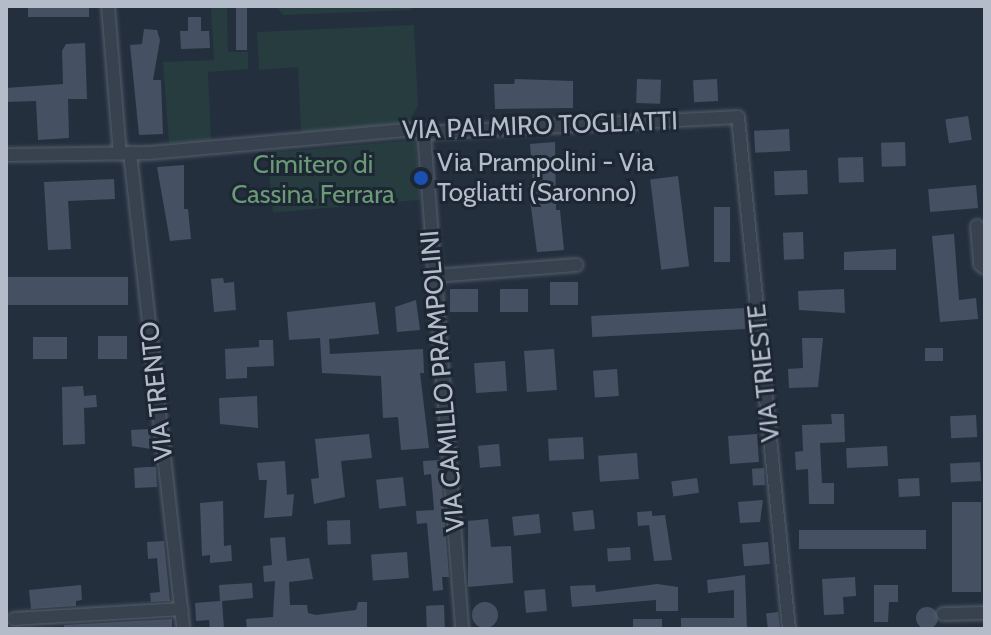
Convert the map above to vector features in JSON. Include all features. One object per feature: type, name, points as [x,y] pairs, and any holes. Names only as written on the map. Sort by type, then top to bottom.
[{"type":"street","name":"VIA TRENTO","points":[[108,6],[183,629]]},
{"type":"street","name":"VIA PALMIRO TOGLIATTI","points":[[6,155],[125,154],[409,130],[424,133],[738,117]]},
{"type":"street","name":"VIA TRIESTE","points":[[738,117],[789,629]]},
{"type":"street","name":"VIA CAMILLO PRAMPOLINI","points":[[424,133],[462,629]]},
{"type":"street","points":[[977,226],[980,264],[985,268]]},
{"type":"street","points":[[434,276],[577,265]]},
{"type":"street","points":[[14,619],[182,609]]},
{"type":"street","points":[[943,614],[985,613],[985,629]]},
{"type":"green space","points":[[211,6],[227,6],[228,52],[248,52],[248,69],[208,72],[211,140],[169,143],[163,62],[214,60]]},
{"type":"green space","points":[[276,6],[412,6],[412,10],[283,15]]},
{"type":"green space","points":[[414,25],[418,105],[409,122],[301,133],[298,67],[259,70],[257,32]]},
{"type":"green space","name":"Cimitero di Cassina Ferrara","points":[[415,140],[420,200],[273,213],[268,153]]},
{"type":"building","points":[[28,6],[89,6],[89,17],[28,17]]},
{"type":"building","points":[[236,6],[247,6],[247,50],[236,50]]},
{"type":"building","points":[[188,17],[201,17],[201,31],[209,31],[210,48],[181,49],[180,31],[188,31]]},
{"type":"building","points":[[144,29],[157,30],[160,40],[153,80],[161,80],[163,134],[139,135],[130,45],[142,44]]},
{"type":"building","points":[[85,43],[87,99],[68,99],[69,138],[38,140],[36,101],[6,102],[6,88],[63,84],[62,51],[66,44]]},
{"type":"building","points":[[515,79],[573,81],[573,108],[495,109],[494,84],[514,84]]},
{"type":"building","points":[[637,79],[661,80],[660,104],[636,103]]},
{"type":"building","points":[[717,79],[718,101],[694,102],[693,80]]},
{"type":"building","points":[[968,116],[972,140],[949,143],[945,120]]},
{"type":"building","points":[[789,129],[790,151],[755,153],[754,131]]},
{"type":"building","points":[[555,142],[556,210],[560,210],[564,250],[537,252],[528,185],[533,185],[530,144]]},
{"type":"building","points":[[905,142],[906,166],[882,167],[881,143]]},
{"type":"building","points":[[863,157],[864,182],[839,183],[838,158]]},
{"type":"building","points":[[184,165],[184,209],[188,209],[191,239],[170,241],[157,167]]},
{"type":"building","points":[[807,170],[808,194],[775,195],[774,171]]},
{"type":"building","points":[[678,176],[689,266],[661,270],[650,179]]},
{"type":"building","points":[[114,179],[115,199],[68,201],[71,249],[48,250],[44,182]]},
{"type":"building","points":[[976,185],[978,208],[930,212],[928,189]]},
{"type":"building","points":[[714,207],[730,207],[730,262],[714,262]]},
{"type":"building","points":[[803,232],[804,259],[784,260],[783,233]]},
{"type":"building","points":[[954,234],[959,300],[976,298],[978,319],[940,322],[932,236]]},
{"type":"building","points":[[896,249],[896,270],[844,270],[844,252]]},
{"type":"building","points":[[6,277],[128,277],[128,305],[6,305]]},
{"type":"building","points":[[223,278],[224,283],[234,282],[236,310],[214,312],[211,279]]},
{"type":"building","points":[[550,282],[578,282],[578,305],[550,305]]},
{"type":"building","points":[[450,289],[478,289],[478,312],[450,312]]},
{"type":"building","points":[[500,289],[528,289],[528,312],[500,312]]},
{"type":"building","points":[[844,289],[845,313],[799,310],[798,291]]},
{"type":"building","points":[[416,300],[420,330],[397,332],[395,307]]},
{"type":"building","points":[[375,302],[379,334],[329,339],[330,354],[423,349],[424,373],[420,373],[429,448],[401,450],[398,417],[383,418],[381,376],[322,373],[320,338],[289,340],[287,312]]},
{"type":"building","points":[[744,308],[745,329],[592,337],[591,316]]},
{"type":"building","points":[[98,336],[127,336],[127,359],[98,359]]},
{"type":"building","points":[[33,337],[67,337],[67,359],[33,359]]},
{"type":"building","points":[[802,338],[823,338],[818,387],[789,388],[788,369],[803,368]]},
{"type":"building","points":[[259,340],[273,340],[274,366],[247,367],[247,378],[226,379],[225,349],[259,347]]},
{"type":"building","points":[[925,348],[943,348],[943,361],[925,361]]},
{"type":"building","points":[[554,349],[557,390],[527,392],[524,351]]},
{"type":"building","points":[[505,361],[507,391],[476,393],[474,363]]},
{"type":"building","points":[[617,369],[619,396],[595,398],[593,371]]},
{"type":"building","points":[[83,386],[84,396],[96,395],[97,407],[84,408],[85,444],[63,445],[62,387]]},
{"type":"building","points":[[257,396],[258,428],[220,424],[219,398]]},
{"type":"building","points":[[831,414],[844,414],[845,442],[820,443],[822,483],[834,483],[834,504],[809,504],[808,469],[796,470],[795,452],[803,451],[802,425],[832,424]]},
{"type":"building","points":[[976,415],[977,437],[951,438],[950,416]]},
{"type":"building","points":[[150,429],[151,449],[132,446],[131,430]]},
{"type":"building","points":[[369,434],[372,458],[341,461],[345,497],[314,504],[311,479],[319,478],[315,439]]},
{"type":"building","points":[[757,434],[759,462],[730,464],[728,436]]},
{"type":"building","points":[[583,437],[584,459],[549,461],[548,439]]},
{"type":"building","points":[[499,444],[501,466],[480,468],[478,446]]},
{"type":"building","points":[[887,446],[888,466],[847,468],[846,448]]},
{"type":"building","points":[[637,453],[639,479],[600,482],[598,456]]},
{"type":"building","points":[[440,460],[449,577],[442,577],[443,590],[433,591],[427,523],[417,524],[416,511],[434,510],[431,474],[424,475],[423,461]]},
{"type":"building","points":[[285,461],[287,495],[294,494],[292,516],[264,518],[267,480],[259,480],[257,463]]},
{"type":"building","points":[[980,462],[981,481],[951,483],[950,464]]},
{"type":"building","points":[[156,467],[157,487],[135,488],[134,468]]},
{"type":"building","points":[[764,468],[765,485],[753,486],[752,469]]},
{"type":"building","points":[[403,477],[406,506],[379,509],[376,480]]},
{"type":"building","points":[[697,478],[699,493],[673,496],[671,482]]},
{"type":"building","points":[[919,478],[920,496],[899,497],[898,479]]},
{"type":"building","points":[[763,500],[760,522],[740,523],[738,502]]},
{"type":"building","points":[[223,501],[224,546],[231,545],[232,561],[210,563],[210,555],[202,556],[200,503]]},
{"type":"building","points":[[952,502],[981,502],[981,592],[952,592]]},
{"type":"building","points":[[593,510],[595,529],[574,531],[572,512]]},
{"type":"building","points":[[652,511],[652,516],[665,515],[672,560],[654,561],[649,525],[638,526],[637,512]]},
{"type":"building","points":[[539,514],[541,533],[514,536],[512,517]]},
{"type":"building","points":[[488,519],[491,547],[511,546],[513,583],[468,587],[468,521]]},
{"type":"building","points":[[350,520],[351,544],[328,545],[327,521]]},
{"type":"building","points":[[799,530],[926,530],[926,549],[799,549]]},
{"type":"building","points":[[285,537],[287,561],[309,558],[313,579],[289,582],[290,605],[307,605],[308,613],[316,615],[356,610],[358,602],[367,602],[367,629],[247,629],[246,619],[273,617],[275,581],[264,582],[263,566],[272,565],[270,538]]},
{"type":"building","points":[[164,541],[170,601],[151,602],[150,593],[160,592],[157,558],[148,559],[147,542]]},
{"type":"building","points":[[768,542],[770,564],[744,566],[742,544]]},
{"type":"building","points":[[630,547],[631,560],[608,562],[607,549]]},
{"type":"building","points":[[407,552],[409,578],[373,580],[371,555]]},
{"type":"building","points":[[745,575],[747,629],[681,629],[681,618],[734,618],[734,590],[708,593],[707,580]]},
{"type":"building","points":[[855,577],[856,596],[843,597],[844,614],[824,615],[822,579]]},
{"type":"building","points":[[252,583],[253,598],[222,601],[224,629],[210,629],[209,620],[196,621],[195,603],[220,601],[219,585]]},
{"type":"building","points":[[657,584],[678,587],[678,611],[656,611],[656,600],[572,607],[570,586],[595,585],[596,592]]},
{"type":"building","points":[[81,585],[82,600],[76,601],[76,606],[31,609],[29,590]]},
{"type":"building","points":[[874,585],[898,585],[898,602],[889,602],[888,622],[874,622]]},
{"type":"building","points":[[545,589],[547,611],[526,613],[524,591]]},
{"type":"building","points":[[485,602],[494,606],[498,615],[494,624],[485,628],[476,624],[472,615],[476,606]]},
{"type":"building","points":[[444,605],[445,629],[427,629],[426,606]]},
{"type":"building","points":[[927,607],[935,610],[938,618],[935,626],[927,629],[919,626],[916,618],[919,610]]},
{"type":"building","points":[[778,612],[780,629],[768,629],[766,613]]},
{"type":"building","points":[[172,619],[172,629],[64,629],[64,625]]},
{"type":"building","points":[[633,619],[662,619],[662,629],[633,629]]},
{"type":"place","name":"Via Prampolini - Via Togliatti (Saronno)","points":[[421,178]]}]
